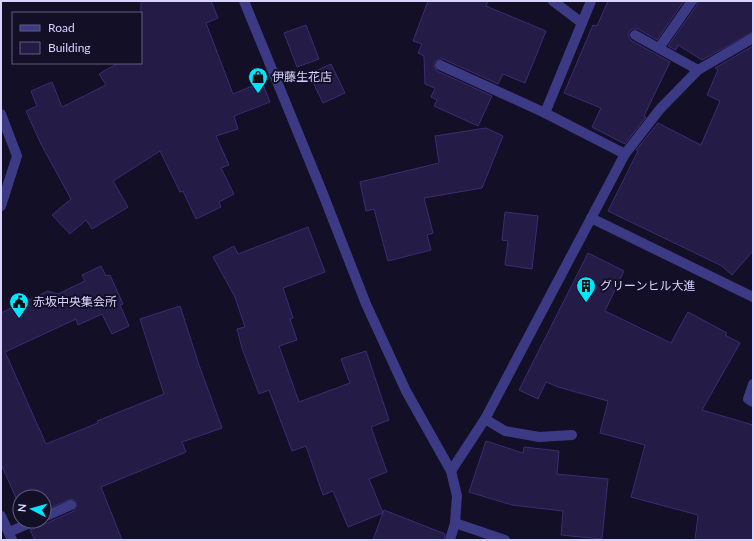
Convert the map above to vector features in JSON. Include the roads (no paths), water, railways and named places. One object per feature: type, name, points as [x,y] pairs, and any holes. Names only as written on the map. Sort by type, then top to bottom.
[{"type":"street","points":[[244,1],[321,189],[366,304],[406,391],[451,471],[457,496],[455,523],[450,540]]},
{"type":"street","points":[[553,1],[582,23]]},
{"type":"street","points":[[545,113],[592,1]]},
{"type":"street","points":[[659,48],[692,1]]},
{"type":"street","points":[[635,36],[698,70]]},
{"type":"street","points":[[451,471],[485,420],[625,154],[660,109],[698,70],[753,38]]},
{"type":"street","points":[[440,66],[545,113],[625,154]]},
{"type":"street","points":[[1,114],[16,156],[1,206]]},
{"type":"street","points":[[591,218],[753,297]]},
{"type":"street","points":[[753,384],[748,399],[753,402]]},
{"type":"street","points":[[485,420],[505,431],[539,437],[572,435]]},
{"type":"street","points":[[52,514],[71,506]]},
{"type":"street","points":[[1,516],[10,536],[22,529]]},
{"type":"street","points":[[455,523],[505,540]]},
{"type":"place","name":"伊藤生花店","points":[[258,94]]},
{"type":"place","name":"グリーンヒル大進","points":[[586,303]]},
{"type":"place","name":"赤坂中央集会所","points":[[19,319]]}]
